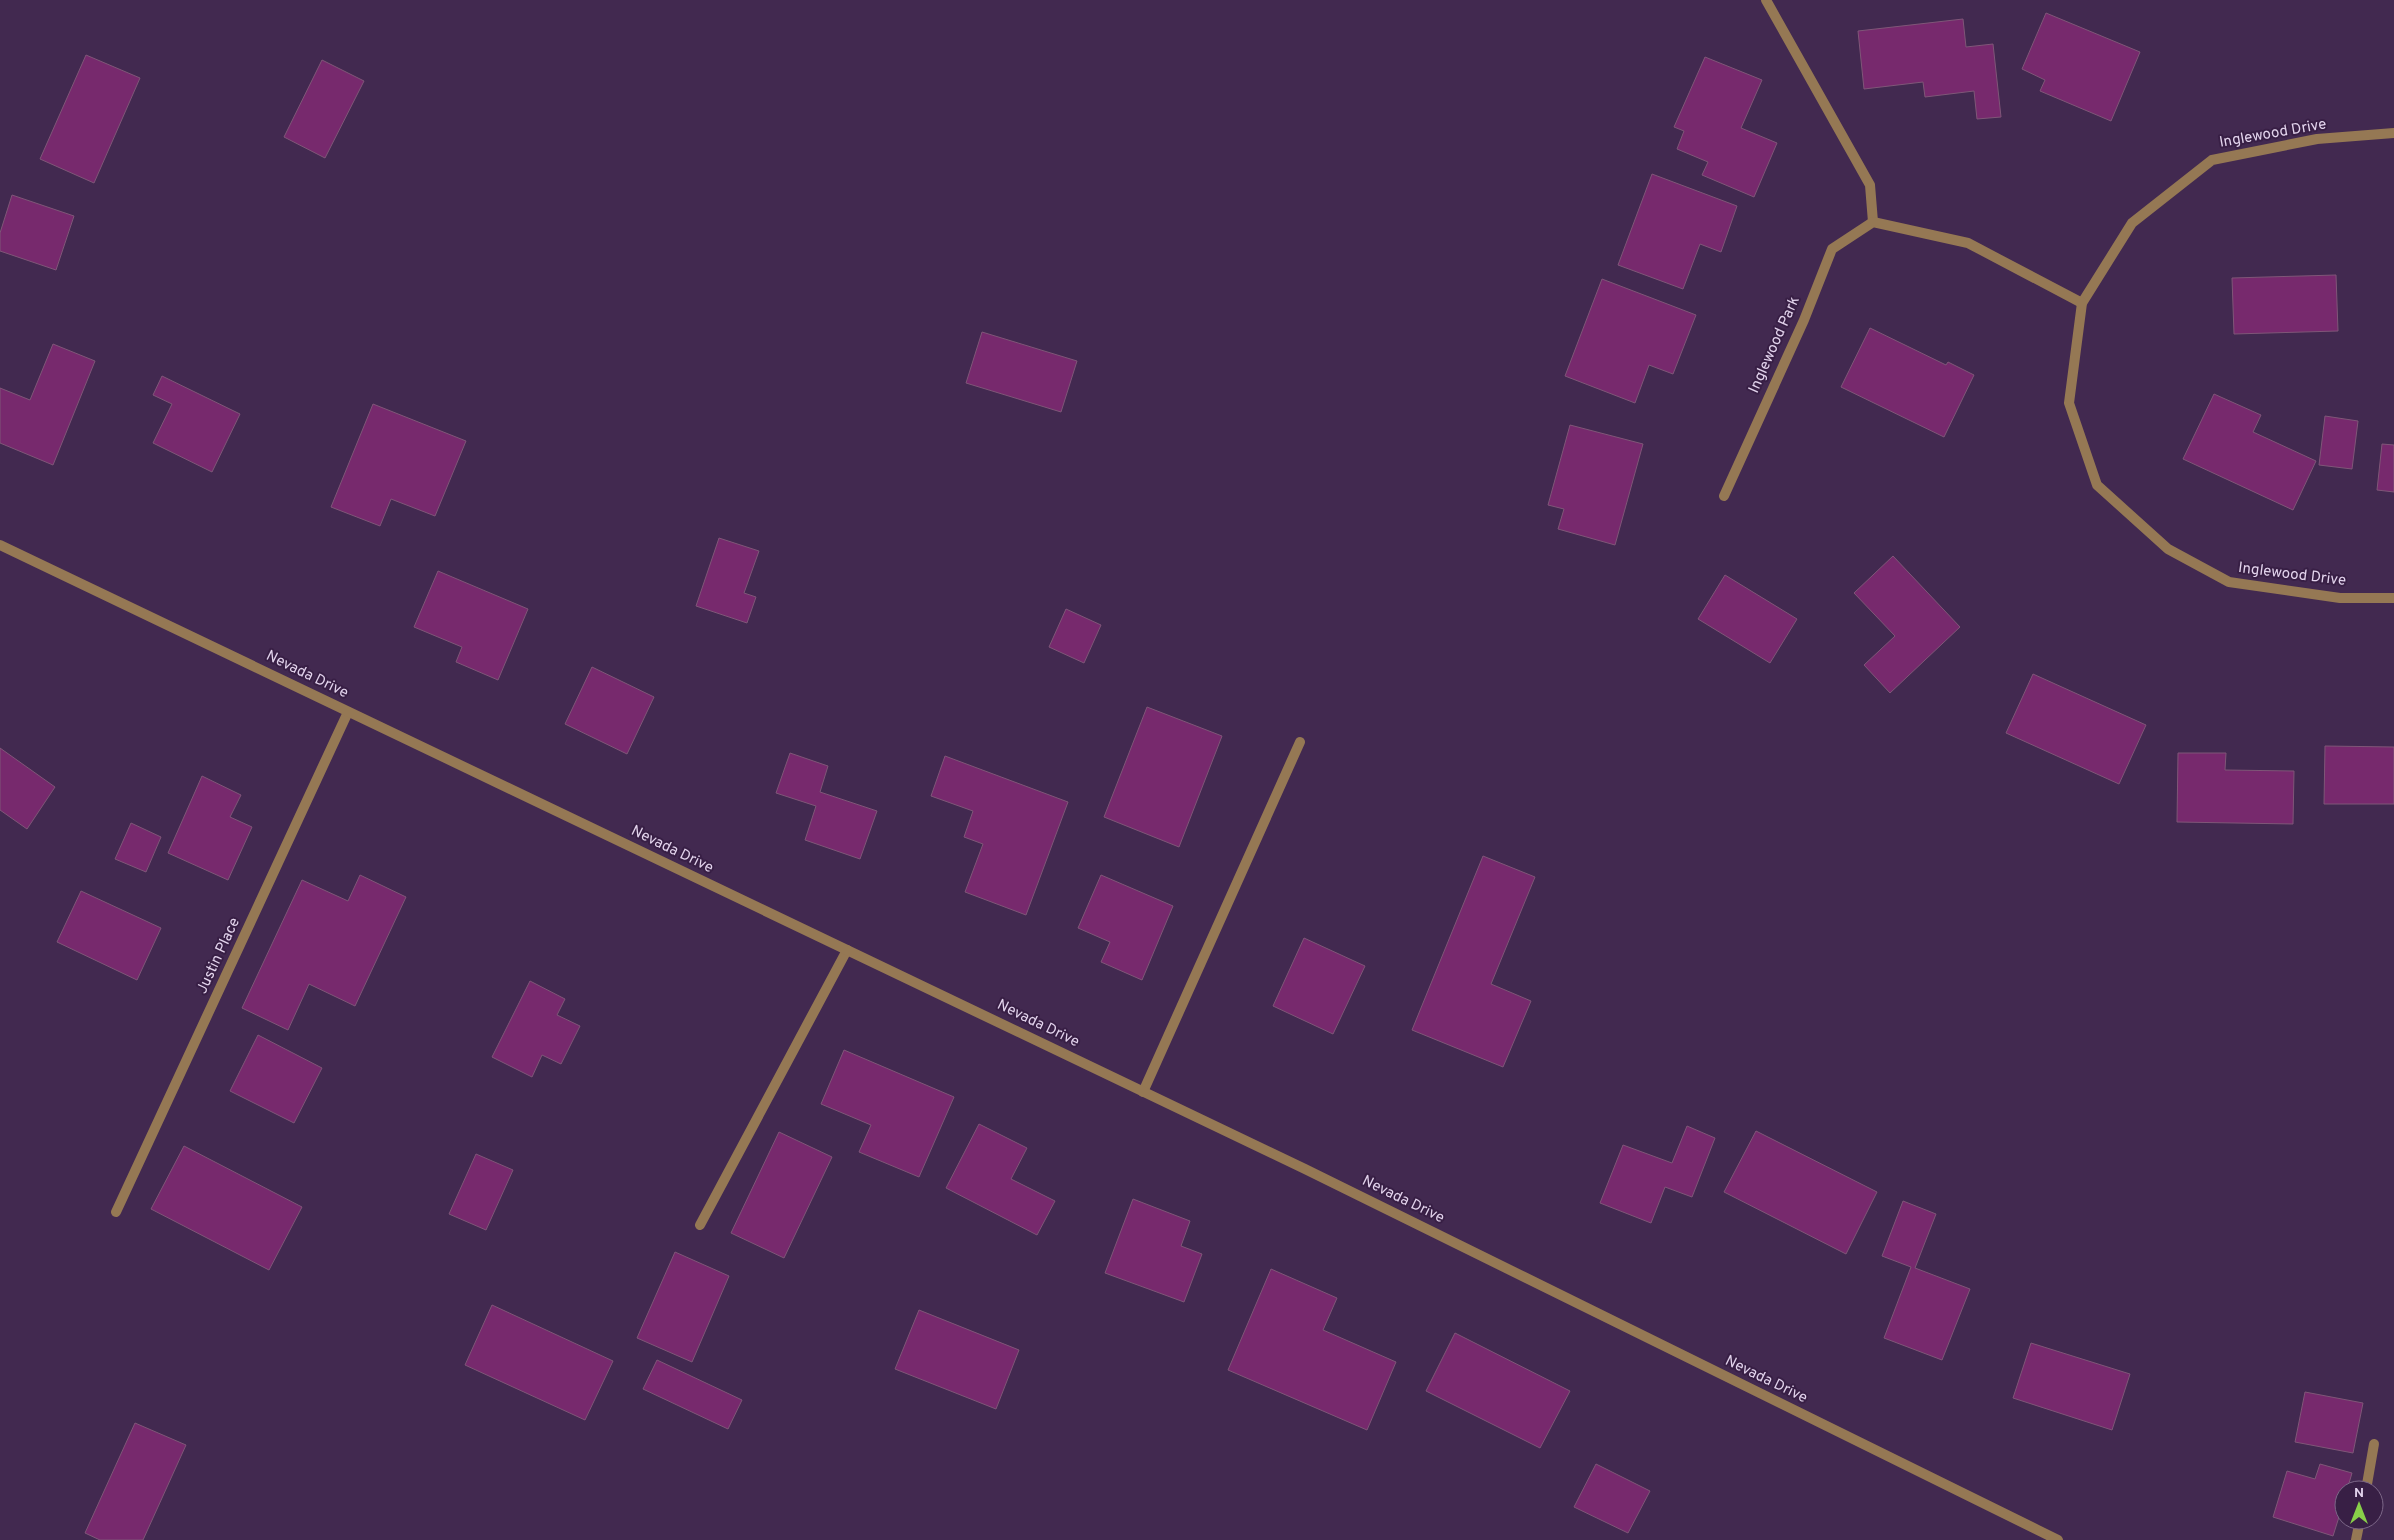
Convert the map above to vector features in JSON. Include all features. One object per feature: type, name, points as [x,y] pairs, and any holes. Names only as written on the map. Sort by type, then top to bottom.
[{"type":"street","points":[[1766,0],[1870,185],[1873,222],[1968,243],[2082,302]]},
{"type":"street","name":"Inglewood Drive","points":[[2394,132],[2318,139],[2212,160],[2132,223],[2082,302],[2069,403],[2097,485],[2168,548],[2229,582],[2340,598],[2394,598]]},
{"type":"street","name":"Inglewood Park","points":[[1724,496],[1804,320],[1832,249],[1873,222]]},
{"type":"street","name":"Nevada Drive","points":[[0,545],[1143,1092],[2058,1540]]},
{"type":"street","name":"Justin Place","points":[[116,1212],[348,712]]},
{"type":"street","points":[[1143,1092],[1300,742]]},
{"type":"street","points":[[700,1225],[847,950]]},
{"type":"street","points":[[2368,1480],[2374,1444]]},
{"type":"building","points":[[2046,13],[2140,52],[2111,121],[2040,91],[2045,80],[2022,69]]},
{"type":"building","points":[[1963,19],[1966,47],[1993,44],[2001,117],[1977,119],[1974,91],[1925,97],[1923,82],[1864,89],[1858,31]]},
{"type":"building","points":[[86,55],[140,78],[94,183],[40,159]]},
{"type":"building","points":[[1705,57],[1762,80],[1741,128],[1777,143],[1754,197],[1702,175],[1708,162],[1677,149],[1684,131],[1674,127]]},
{"type":"building","points":[[322,60],[364,81],[325,158],[284,137]]},
{"type":"building","points":[[1652,174],[1737,206],[1721,252],[1700,244],[1683,289],[1618,265]]},
{"type":"building","points":[[12,195],[74,216],[56,270],[0,251],[0,233]]},
{"type":"building","points":[[2336,275],[2338,331],[2234,334],[2232,278]]},
{"type":"building","points":[[1602,279],[1696,315],[1673,374],[1649,365],[1635,403],[1565,376]]},
{"type":"building","points":[[1870,328],[1946,365],[1948,362],[1974,375],[1944,437],[1841,387]]},
{"type":"building","points":[[982,332],[1077,361],[1061,412],[966,383]]},
{"type":"building","points":[[53,344],[95,361],[53,465],[0,443],[0,388],[30,400]]},
{"type":"building","points":[[162,376],[240,414],[212,472],[153,443],[172,404],[153,395]]},
{"type":"building","points":[[2214,394],[2261,415],[2253,432],[2316,461],[2293,510],[2183,459]]},
{"type":"building","points":[[373,404],[466,441],[435,516],[391,499],[380,526],[331,507]]},
{"type":"building","points":[[2325,416],[2358,421],[2352,469],[2319,465]]},
{"type":"building","points":[[1570,425],[1643,444],[1615,545],[1558,529],[1564,509],[1548,505]]},
{"type":"building","points":[[2382,444],[2394,445],[2394,492],[2377,490]]},
{"type":"building","points":[[719,538],[759,551],[744,593],[756,597],[747,623],[696,606]]},
{"type":"building","points":[[1893,556],[1960,627],[1890,693],[1864,665],[1895,636],[1854,593]]},
{"type":"building","points":[[438,571],[528,609],[498,680],[456,662],[462,647],[414,627]]},
{"type":"building","points":[[1725,575],[1797,619],[1770,663],[1698,619]]},
{"type":"building","points":[[1066,609],[1101,625],[1084,663],[1049,647]]},
{"type":"building","points":[[592,667],[654,697],[627,754],[565,724]]},
{"type":"building","points":[[2033,674],[2146,725],[2119,784],[2006,733]]},
{"type":"building","points":[[1147,707],[1222,736],[1179,847],[1104,817]]},
{"type":"building","points":[[2325,746],[2394,747],[2394,804],[2324,804]]},
{"type":"building","points":[[0,748],[55,787],[27,829],[0,810]]},
{"type":"building","points":[[790,753],[828,766],[820,792],[877,811],[860,859],[805,840],[816,806],[776,793]]},
{"type":"building","points":[[2178,753],[2226,753],[2225,770],[2294,771],[2293,824],[2177,822]]},
{"type":"building","points":[[945,756],[1068,802],[1026,915],[965,892],[983,844],[964,837],[973,811],[931,796]]},
{"type":"building","points":[[202,776],[241,795],[230,817],[252,827],[228,880],[168,853]]},
{"type":"building","points":[[131,823],[161,837],[146,872],[115,859]]},
{"type":"building","points":[[1483,856],[1535,877],[1491,984],[1531,1001],[1503,1067],[1412,1030]]},
{"type":"building","points":[[360,875],[406,897],[355,1006],[309,984],[288,1030],[242,1008],[302,880],[348,901]]},
{"type":"building","points":[[1101,875],[1173,906],[1142,980],[1101,962],[1110,942],[1078,928]]},
{"type":"building","points":[[81,891],[161,928],[137,980],[57,942]]},
{"type":"building","points":[[1304,938],[1365,966],[1333,1034],[1273,1006]]},
{"type":"building","points":[[530,981],[565,999],[557,1015],[580,1026],[561,1064],[542,1055],[532,1077],[492,1057]]},
{"type":"building","points":[[258,1035],[322,1068],[294,1123],[230,1091]]},
{"type":"building","points":[[844,1050],[954,1097],[919,1177],[859,1152],[871,1125],[821,1104]]},
{"type":"building","points":[[979,1124],[1027,1148],[1011,1179],[1055,1201],[1037,1235],[946,1188]]},
{"type":"building","points":[[1687,1126],[1715,1138],[1692,1197],[1665,1187],[1651,1223],[1600,1203],[1623,1145],[1672,1163]]},
{"type":"building","points":[[1756,1131],[1877,1192],[1846,1254],[1724,1192]]},
{"type":"building","points":[[779,1132],[832,1157],[784,1258],[731,1233]]},
{"type":"building","points":[[184,1146],[302,1207],[269,1270],[151,1209]]},
{"type":"building","points":[[476,1154],[513,1170],[486,1230],[449,1214]]},
{"type":"building","points":[[1133,1199],[1190,1221],[1181,1246],[1202,1254],[1184,1302],[1105,1273]]},
{"type":"building","points":[[1903,1201],[1936,1214],[1915,1268],[1970,1289],[1942,1360],[1884,1338],[1911,1267],[1882,1256]]},
{"type":"building","points":[[675,1252],[729,1276],[692,1362],[637,1338]]},
{"type":"building","points":[[1271,1269],[1337,1298],[1323,1330],[1396,1362],[1367,1430],[1228,1370]]},
{"type":"building","points":[[492,1305],[613,1361],[585,1420],[465,1365]]},
{"type":"building","points":[[919,1310],[1019,1350],[996,1409],[895,1369]]},
{"type":"building","points":[[1455,1333],[1570,1391],[1540,1448],[1426,1391]]},
{"type":"building","points":[[2031,1343],[2130,1374],[2112,1430],[2013,1398]]},
{"type":"building","points":[[657,1360],[742,1400],[728,1429],[643,1389]]},
{"type":"building","points":[[2305,1392],[2363,1403],[2353,1453],[2295,1442]]},
{"type":"building","points":[[135,1423],[186,1445],[143,1540],[100,1540],[85,1533]]},
{"type":"building","points":[[1596,1464],[1650,1491],[1628,1533],[1574,1507]]},
{"type":"building","points":[[2320,1464],[2352,1473],[2350,1480],[2334,1480],[2335,1530],[2333,1536],[2273,1517],[2287,1471],[2315,1479]]}]
